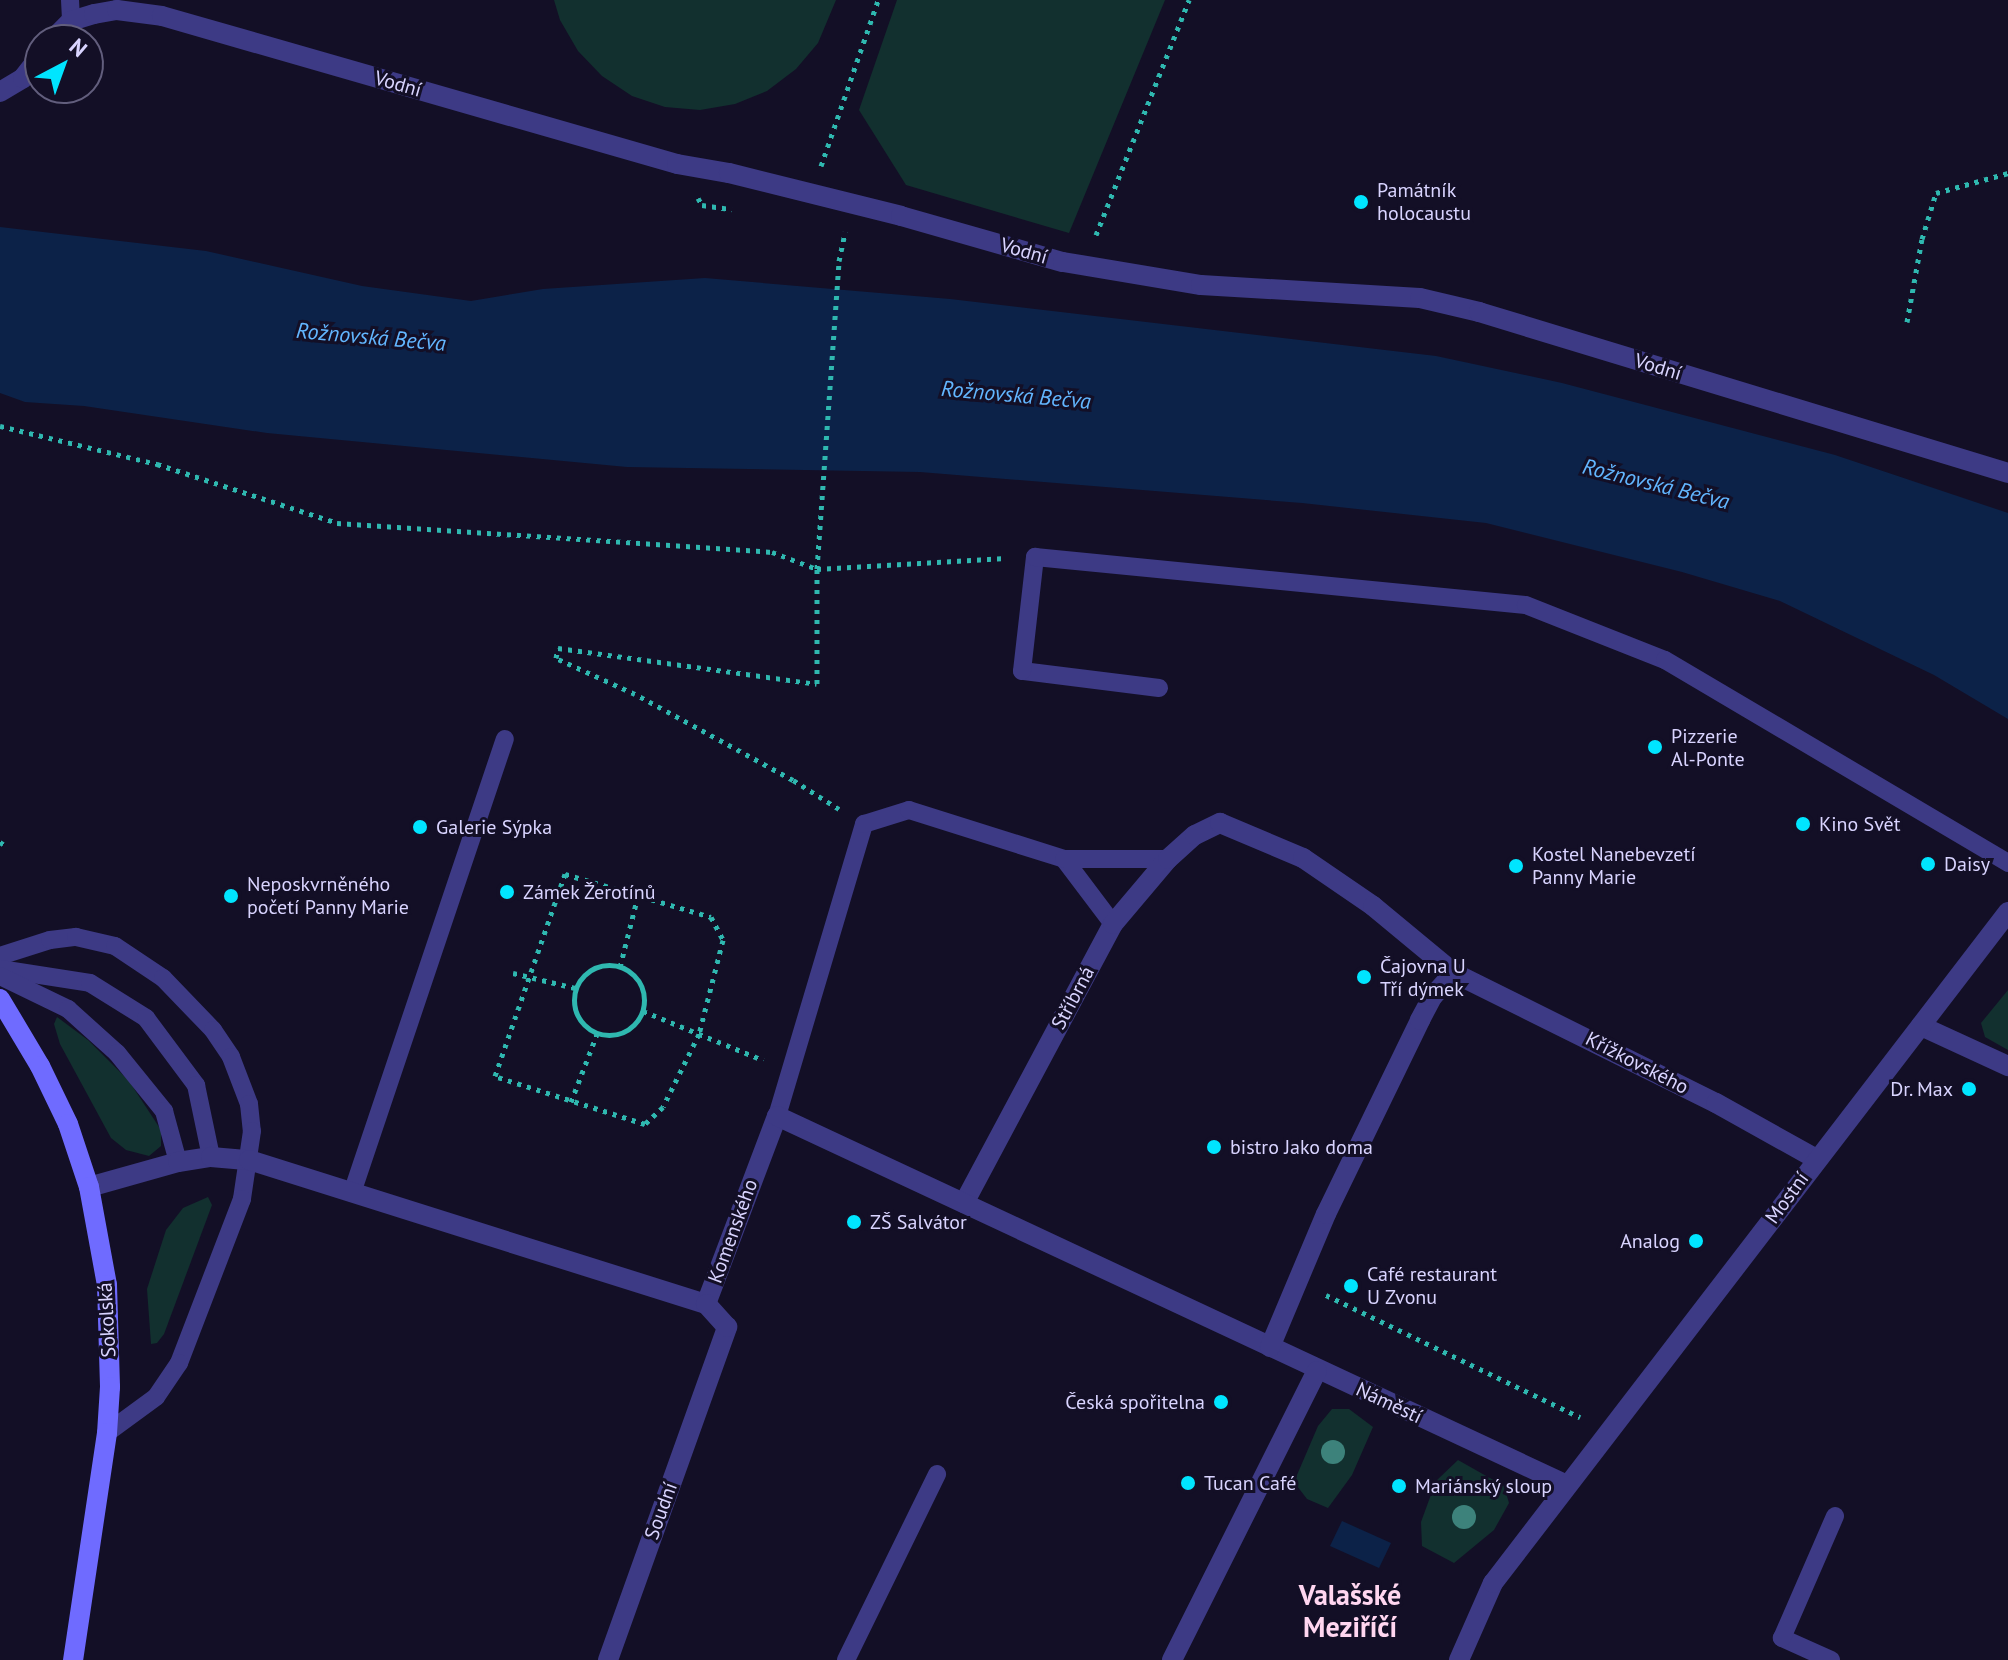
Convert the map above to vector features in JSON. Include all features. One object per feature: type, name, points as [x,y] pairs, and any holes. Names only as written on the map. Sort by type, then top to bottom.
[{"type":"street","name":"Vodní","points":[[70,10],[117,10],[162,16],[677,164],[812,194],[1091,268],[1201,285],[1389,295],[1433,301],[2008,473]]},
{"type":"street","points":[[0,92],[24,77]]},
{"type":"street","name":"Stříbrná","points":[[964,1203],[1113,924],[1168,859],[1195,835],[1220,823]]},
{"type":"street","name":"Křížkovského","points":[[1220,823],[1303,858],[1373,906],[1454,973],[1716,1103],[1816,1159]]},
{"type":"street","name":"Mostní","points":[[1567,1485],[1692,1327],[1816,1159],[2008,912]]},
{"type":"street","points":[[1270,1347],[1326,1214],[1420,1020],[1433,996],[1454,973]]},
{"type":"street","name":"Sokolská","points":[[0,999],[40,1066],[68,1124],[89,1187],[107,1285],[110,1387],[107,1433],[73,1660]]},
{"type":"street","points":[[1921,1026],[2008,1066]]},
{"type":"street","points":[[777,1116],[1317,1371],[1172,1660]]},
{"type":"street","name":"Komenského","points":[[89,1187],[178,1162],[211,1157],[249,1160],[706,1304],[777,1116]]},
{"type":"street","name":"Soudní","points":[[608,1660],[727,1327],[706,1304]]},
{"type":"street","name":"Náměstí","points":[[1317,1371],[1567,1485]]},
{"type":"street","points":[[1459,1660],[1493,1583],[1567,1485]]},
{"type":"lane","points":[[1159,688],[1022,671],[1035,557],[1526,605],[1665,660],[2008,863]]},
{"type":"lane","points":[[352,1193],[505,739]]},
{"type":"lane","points":[[777,1116],[864,824],[909,810],[1064,859],[1168,859]]},
{"type":"lane","points":[[1064,859],[1113,924]]},
{"type":"lane","points":[[0,956],[50,940],[76,937],[115,946],[163,978],[213,1030],[231,1057],[249,1104],[252,1131],[248,1176],[229,1237],[179,1363],[156,1397],[107,1433]]},
{"type":"lane","points":[[0,969],[90,983],[146,1018],[196,1085],[211,1157]]},
{"type":"lane","points":[[0,976],[68,1009],[117,1053],[164,1111],[178,1162]]},
{"type":"lane","points":[[846,1660],[937,1474]]},
{"type":"lane","points":[[1831,1660],[1782,1638],[1835,1516]]},
{"type":"path","points":[[812,194],[878,0]]},
{"type":"path","points":[[1091,268],[1107,202],[1189,0]]},
{"type":"path","points":[[1907,322],[1922,239],[1936,193],[2008,173]]},
{"type":"path","points":[[839,261],[817,569],[817,684],[558,648],[556,658],[635,694],[793,780],[864,824]]},
{"type":"path","points":[[0,426],[157,464],[337,523],[772,552],[817,569],[1035,557]]},
{"type":"path","points":[[565,874],[638,896],[711,917],[723,940],[699,1034],[663,1107],[645,1124],[495,1076],[565,874]]},
{"type":"path","points":[[620,967],[638,896]]},
{"type":"path","points":[[620,967],[632,973],[641,984],[643,1011],[625,1032],[611,1036],[597,1034],[585,1027],[577,1016],[573,1002],[575,988],[593,968],[620,967]]},
{"type":"path","points":[[513,973],[575,988]]},
{"type":"path","points":[[643,1011],[790,1070]]},
{"type":"path","points":[[571,1102],[597,1034]]},
{"type":"path","points":[[1298,1282],[1589,1421]]},
{"type":"green space","points":[[554,0],[836,0],[818,43],[796,69],[767,91],[735,104],[700,110],[665,107],[632,96],[602,76],[578,51],[560,20]]},
{"type":"green space","points":[[897,0],[1165,0],[1069,233],[906,185],[859,110]]},
{"type":"green space","points":[[2008,990],[2008,1050],[1985,1037],[1981,1023]]},
{"type":"green space","points":[[57,1017],[88,1040],[129,1081],[161,1130],[161,1146],[149,1156],[126,1150],[111,1138],[60,1044],[54,1024]]},
{"type":"green space","points":[[208,1197],[212,1205],[164,1334],[157,1343],[151,1344],[147,1289],[166,1230],[183,1208]]},
{"type":"green space","points":[[1332,1409],[1349,1409],[1373,1427],[1352,1475],[1328,1508],[1307,1499],[1294,1482],[1318,1426]]},
{"type":"green space","points":[[1458,1460],[1504,1486],[1509,1503],[1494,1530],[1454,1563],[1422,1546],[1421,1522],[1436,1481]]},
{"type":"water","name":"Rožnovská Bečva","points":[[0,227],[206,251],[362,286],[471,301],[543,289],[705,278],[950,299],[1436,356],[1562,383],[1835,455],[2008,513],[2008,719],[1934,675],[1780,601],[1682,572],[1486,523],[1302,503],[920,472],[627,467],[267,433],[84,406],[25,402],[0,393]]},
{"type":"water","points":[[1342,1521],[1391,1543],[1379,1568],[1330,1546]]},
{"type":"place","name":"Památník holocaustu","points":[[1361,202]]},
{"type":"place","name":"Pizzerie Al-Ponte","points":[[1655,747]]},
{"type":"place","name":"Kino Svět","points":[[1803,824]]},
{"type":"place","name":"Galerie Sýpka","points":[[420,827]]},
{"type":"place","name":"Daisy","points":[[1928,864]]},
{"type":"place","name":"Kostel Nanebevzetí Panny Marie","points":[[1516,866]]},
{"type":"place","name":"Zámek Žerotínů","points":[[507,892]]},
{"type":"place","name":"Neposkvrněného početí Panny Marie","points":[[231,896]]},
{"type":"place","name":"Čajovna U Tří dýmek","points":[[1364,977]]},
{"type":"place","name":"Dr. Max","points":[[1969,1089]]},
{"type":"place","name":"bistro Jako doma","points":[[1214,1147]]},
{"type":"place","name":"ZŠ Salvátor","points":[[854,1222]]},
{"type":"place","name":"Analog","points":[[1696,1241]]},
{"type":"place","name":"Café restaurant U Zvonu","points":[[1351,1286]]},
{"type":"place","name":"Česká spořitelna","points":[[1221,1402]]},
{"type":"place","name":"Tucan Café","points":[[1188,1483]]},
{"type":"place","name":"Mariánský sloup","points":[[1399,1486]]},
{"type":"district","name":"Valašské Meziříčí","points":[[1350,1611]]}]
